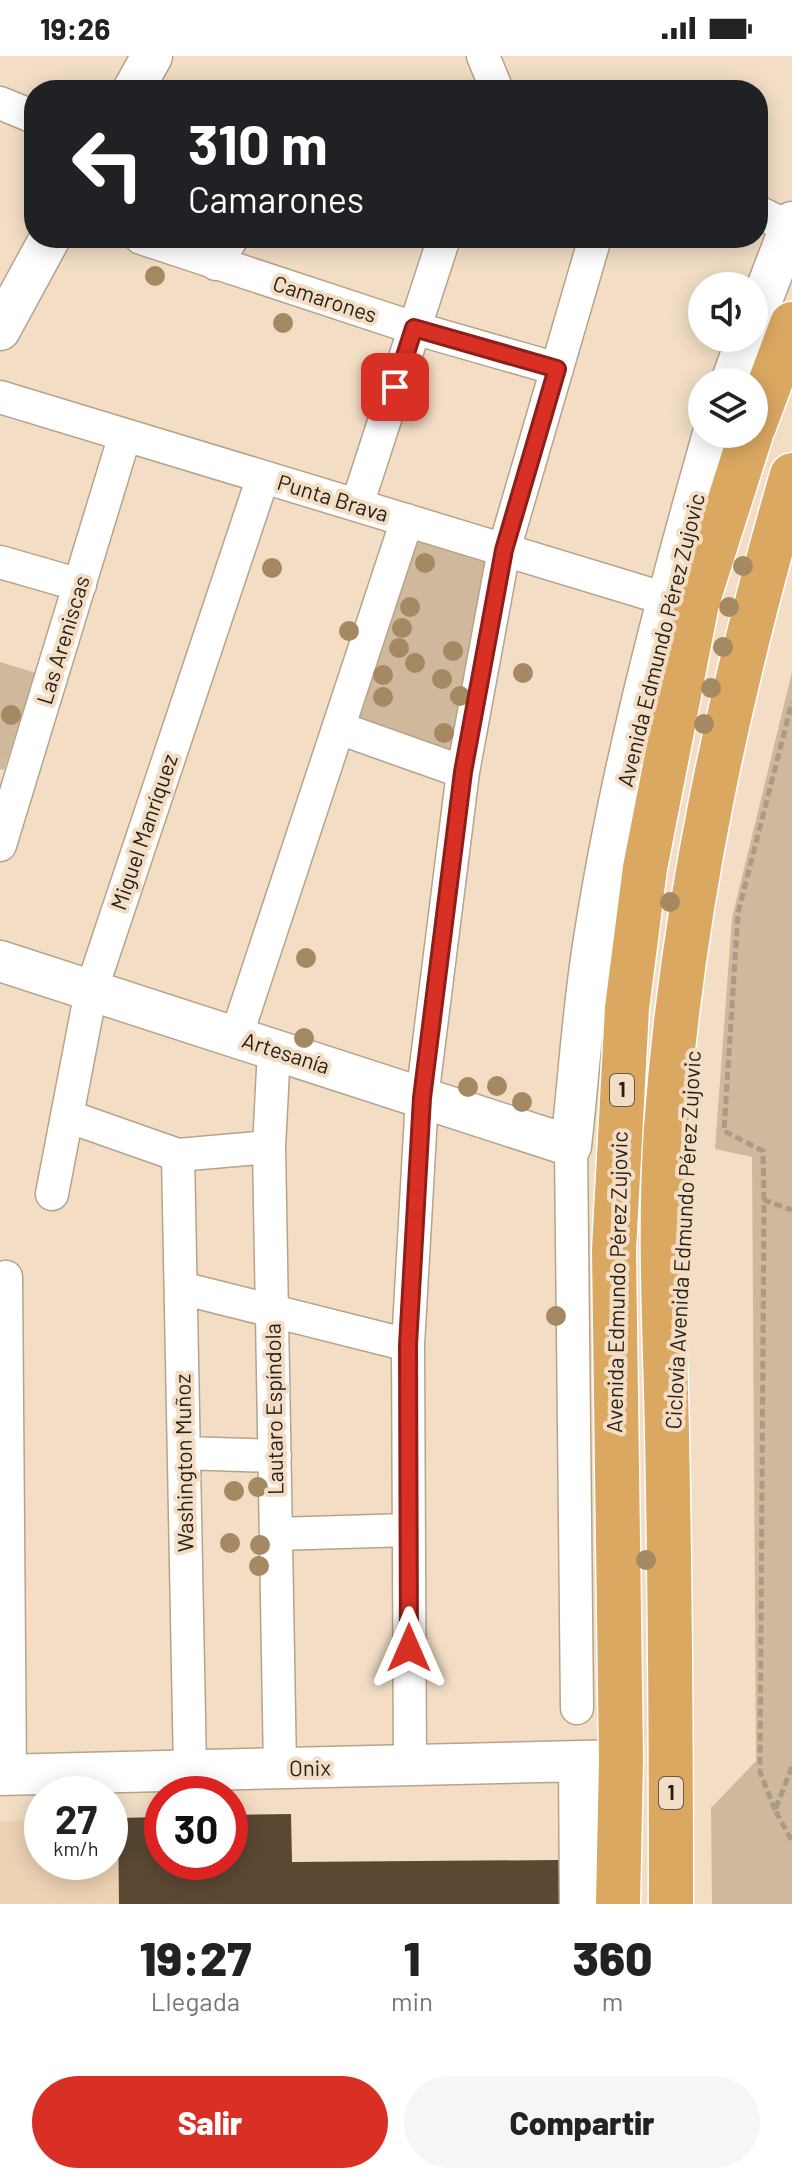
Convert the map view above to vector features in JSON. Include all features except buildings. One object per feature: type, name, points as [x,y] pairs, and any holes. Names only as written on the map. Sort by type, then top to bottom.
[{"type":"highway","points":[[768,388],[792,324]]},
{"type":"highway","name":"Avenida Edmundo Pérez Zujovic","points":[[618,1904],[600,1761],[614,1250],[627,1008],[645,868],[697,603],[747,448]]},
{"type":"highway","name":"Avenida Edmundo Pérez Zujovic","points":[[671,1904],[672,1682],[663,1289],[666,1131],[677,1018],[719,756],[752,612],[792,475]]},
{"type":"highway","points":[[600,1761],[639,1752],[651,1738],[672,1682]]},
{"type":"street","points":[[139,80],[152,56]]},
{"type":"street","points":[[0,103],[24,113]]},
{"type":"street","points":[[767,272],[780,220]]},
{"type":"street","points":[[0,330],[45,248]]},
{"type":"street","points":[[357,505],[441,248]]},
{"type":"street","points":[[410,1765],[408,1345],[422,1098],[463,772],[504,550],[592,248]]},
{"type":"street","name":"Camarones","points":[[224,251],[414,328],[557,369]]},
{"type":"street","name":"Punta Brava","points":[[0,397],[666,599]]},
{"type":"street","name":"Las Areniscas","points":[[0,845],[9,784],[80,585],[125,435]]},
{"type":"street","name":"Avenida Edmundo Pérez Zujovic","points":[[577,1708],[571,1146],[591,959],[666,599],[709,448]]},
{"type":"street","name":"Miguel Manríquez","points":[[52,1194],[91,991],[263,477]]},
{"type":"street","points":[[236,1037],[407,520]]},
{"type":"street","points":[[0,562],[80,585]]},
{"type":"street","points":[[339,728],[463,772]]},
{"type":"street","name":"Artesanía","points":[[0,961],[571,1146]]},
{"type":"street","name":"Lautaro Espíndola","points":[[274,1050],[269,1147],[280,1768]]},
{"type":"street","points":[[67,1116],[178,1155],[269,1147]]},
{"type":"street","name":"Washington Muñoz","points":[[178,1155],[190,1770]]},
{"type":"street","points":[[5,1775],[6,1277]]},
{"type":"street","points":[[181,1288],[408,1345]]},
{"type":"street","points":[[184,1453],[275,1456]]},
{"type":"street","points":[[276,1534],[409,1530]]},
{"type":"street","name":"Avenida Edmundo Pérez Zujovic","points":[[580,1904],[600,1761]]},
{"type":"street","name":"Onix","points":[[5,1775],[600,1761]]},
{"type":"path","points":[[792,702],[738,913],[724,1131],[763,1151],[760,1772],[792,1841]]},
{"type":"path","points":[[764,1200],[792,1210]]},
{"type":"path","points":[[775,1810],[792,1767]]},
{"type":"shaded area","points":[[407,520],[504,550],[463,772],[339,728]]},
{"type":"shaded area","points":[[0,662],[36,673],[4,770],[0,769]]},
{"type":"shaded area","points":[[792,672],[792,1904],[712,1904],[711,1808],[756,1761],[752,1157],[715,1149],[732,918]]},
{"type":"shaded area","points":[[24,1820],[24,1880],[119,1880],[119,1904],[0,1904],[0,1821]]},
{"type":"route","points":[[395,387],[414,328],[557,369],[504,550],[463,772],[422,1098],[408,1345],[409,1648]]}]
